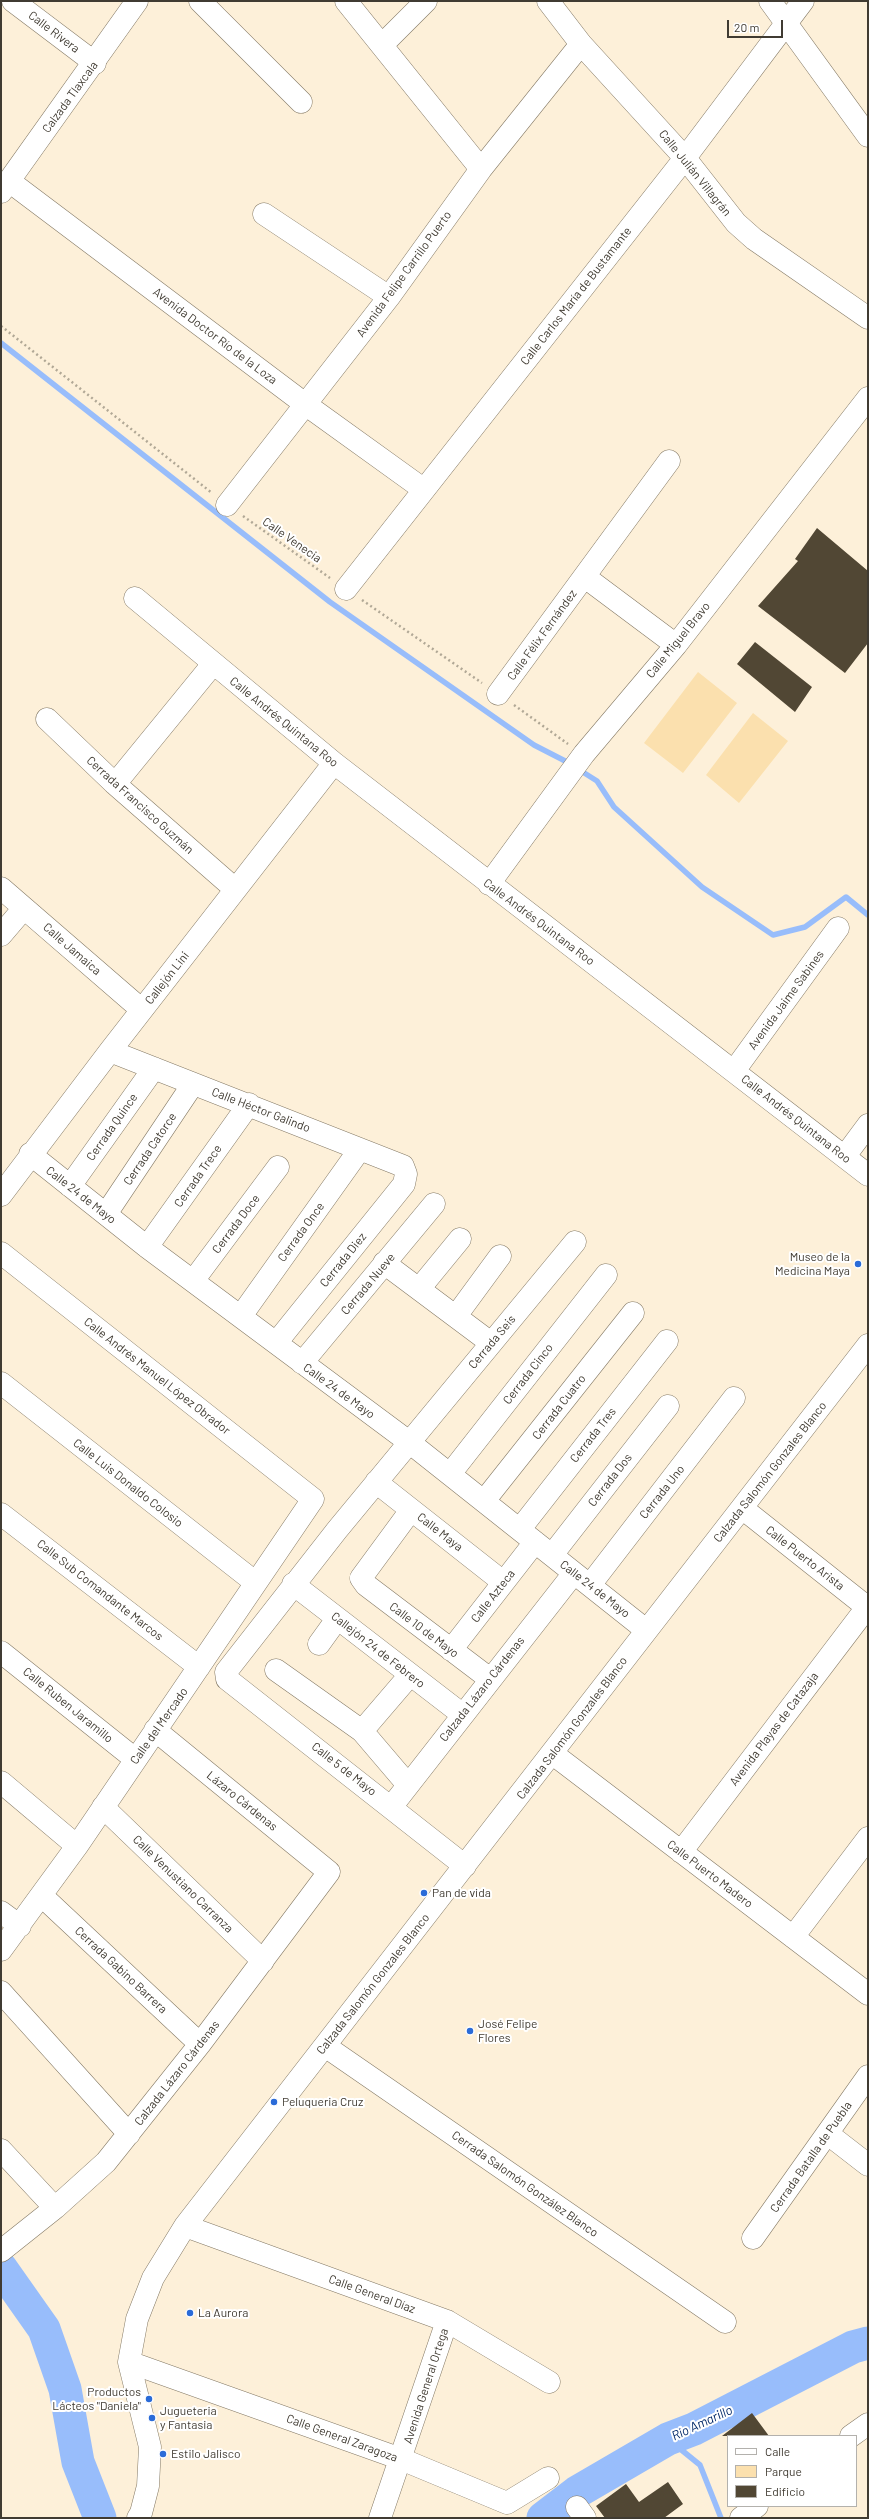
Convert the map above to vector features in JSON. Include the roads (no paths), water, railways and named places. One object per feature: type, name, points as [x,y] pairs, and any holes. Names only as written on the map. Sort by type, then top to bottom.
[{"type":"street","name":"Calle Rivera","points":[[13,1],[95,63]]},
{"type":"street","name":"Calzada Tlaxcala","points":[[5,187],[95,63],[137,1]]},
{"type":"street","points":[[200,1],[301,102]]},
{"type":"street","points":[[346,1],[481,169]]},
{"type":"street","points":[[382,45],[426,1]]},
{"type":"street","name":"Calle Julián Villagrán","points":[[548,1],[581,44],[685,158],[736,223],[745,231],[868,317]]},
{"type":"street","points":[[770,1],[868,136]]},
{"type":"street","name":"Calle Carlos María de Bustamante","points":[[346,589],[422,489],[685,158],[803,1]]},
{"type":"street","name":"Avenida Felipe Carrillo Puerto","points":[[227,505],[389,296],[481,169],[581,44]]},
{"type":"street","name":"Avenida Doctor Río de la Loza","points":[[5,187],[422,489]]},
{"type":"street","points":[[264,214],[389,296]]},
{"type":"street","name":"Calle Miguel Bravo","points":[[489,884],[584,754],[676,645],[868,398]]},
{"type":"street","name":"Calle Félix Fernández","points":[[498,694],[669,461]]},
{"type":"street","points":[[585,577],[676,645]]},
{"type":"street","name":"Calle Andrés Quintana Roo","points":[[136,598],[213,664],[334,763],[868,1175]]},
{"type":"street","points":[[115,784],[213,664]]},
{"type":"street","name":"Cerrada Francisco Guzmán","points":[[47,719],[115,784],[235,888]]},
{"type":"street","name":"Callejón Lini","points":[[1,1194],[30,1154],[235,888],[334,763]]},
{"type":"street","name":"Calle Jamaica","points":[[1,888],[142,1010]]},
{"type":"street","points":[[1,935],[24,908]]},
{"type":"street","name":"Avenida Jaime Sabines","points":[[734,1071],[838,928]]},
{"type":"street","name":"Calle Héctor Galindo","points":[[110,1051],[193,1084],[249,1104],[403,1166],[406,1174]]},
{"type":"street","name":"Cerrada Quince","points":[[70,1186],[154,1068]]},
{"type":"street","name":"Cerrada Catorce","points":[[106,1214],[193,1084]]},
{"type":"street","name":"Cerrada Trece","points":[[148,1247],[249,1104]]},
{"type":"street","points":[[845,1156],[868,1125]]},
{"type":"street","name":"Cerrada Once","points":[[241,1316],[360,1149]]},
{"type":"street","name":"Calle 24 de Mayo","points":[[30,1154],[148,1247],[409,1442],[646,1630]]},
{"type":"street","name":"Cerrada Doce","points":[[193,1281],[278,1167]]},
{"type":"street","name":"Cerrada Diez","points":[[276,1343],[404,1184],[406,1174]]},
{"type":"street","name":"Cerrada Nueve","points":[[302,1363],[434,1204]]},
{"type":"street","points":[[419,1289],[460,1239]]},
{"type":"street","name":"Cerrada Seis","points":[[409,1442],[575,1242]]},
{"type":"street","name":"Calle Andrés Manuel López Obrador","points":[[1,1253],[313,1499]]},
{"type":"street","points":[[456,1316],[500,1256]]},
{"type":"street","points":[[384,1263],[491,1343]]},
{"type":"street","name":"Cerrada Cinco","points":[[450,1474],[606,1275]]},
{"type":"street","name":"Cerrada Cuatro","points":[[484,1501],[634,1313]]},
{"type":"street","name":"Cerrada Tres","points":[[536,1542],[667,1341]]},
{"type":"street","name":"Calzada Salomón Gonzales Blanco","points":[[145,2516],[150,2447],[129,2362],[137,2319],[153,2278],[185,2226],[553,1754],[646,1630],[868,1345]]},
{"type":"street","name":"Calle Luis Donaldo Colosio","points":[[1,1382],[256,1583]]},
{"type":"street","name":"Cerrada Uno","points":[[582,1579],[734,1398]]},
{"type":"street","name":"Cerrada Dos","points":[[536,1542],[668,1406]]},
{"type":"street","points":[[293,1584],[409,1442]]},
{"type":"street","name":"Calle Maya","points":[[376,1482],[503,1582]]},
{"type":"street","name":"Calle del Mercado","points":[[1,1950],[42,1896],[77,1846],[313,1499]]},
{"type":"street","name":"Calle Puerto Arista","points":[[742,1508],[868,1607]]},
{"type":"street","name":"Calle 10 de Mayo","points":[[411,1510],[361,1578],[366,1585],[490,1679]]},
{"type":"street","name":"Calle Sub Comandante Marcos","points":[[1,1514],[199,1667]]},
{"type":"street","name":"Calle Azteca","points":[[451,1650],[536,1542]]},
{"type":"street","name":"Calzada Lázaro Cárdenas","points":[[392,1806],[490,1679],[582,1579]]},
{"type":"street","name":"Callejón 24 de Febrero","points":[[293,1584],[463,1715]]},
{"type":"street","name":"Calle 5 de Mayo","points":[[293,1584],[226,1672],[227,1679],[392,1806],[465,1866]]},
{"type":"street","name":"Avenida Playas de Catazaja","points":[[681,1852],[868,1607]]},
{"type":"street","points":[[319,1644],[338,1619]]},
{"type":"street","name":"Calle Ruben Jaramillo","points":[[1,1652],[136,1759]]},
{"type":"street","points":[[276,1670],[362,1731],[408,1785]]},
{"type":"street","points":[[362,1731],[410,1675]]},
{"type":"street","name":"Lázaro Cárdenas","points":[[155,1730],[329,1872]]},
{"type":"street","name":"Calle Puerto Madero","points":[[553,1754],[868,1994]]},
{"type":"street","points":[[1,1782],[77,1846]]},
{"type":"street","name":"Calle Venustiano Carranza","points":[[103,1807],[264,1961]]},
{"type":"street","points":[[793,1937],[868,1838]]},
{"type":"street","name":"Calzada Lázaro Cárdenas","points":[[5,2248],[55,2208],[106,2162],[264,1961],[329,1872]]},
{"type":"street","name":"Cerrada Gabino Barrera","points":[[42,1896],[200,2044]]},
{"type":"street","points":[[1,1912],[20,1926]]},
{"type":"street","points":[[1,1992],[129,2134]]},
{"type":"street","name":"Cerrada Salomón González Blanco","points":[[325,2046],[725,2322]]},
{"type":"street","name":"Cerrada Batalla de Puebla","points":[[753,2238],[868,2076]]},
{"type":"street","points":[[828,2134],[868,2165]]},
{"type":"street","points":[[1,2150],[55,2208]]},
{"type":"street","name":"Calle General Díaz","points":[[185,2226],[447,2321],[549,2382]]},
{"type":"street","name":"Avenida General Ortega","points":[[380,2518],[447,2321]]},
{"type":"street","name":"Calle General Zaragoza","points":[[129,2362],[401,2459],[507,2502],[548,2478]]},
{"type":"street","points":[[853,2435],[868,2424]]},
{"type":"waterway","points":[[1,343],[330,602],[534,745],[571,764]]},
{"type":"waterway","points":[[578,769],[597,781],[614,807],[702,887],[773,935],[805,927],[846,897],[868,915]]},
{"type":"waterway","name":"Río Amarillo","points":[[1,2268],[44,2329],[65,2389],[78,2462],[100,2518]]},
{"type":"waterway","name":"Río Amarillo","points":[[543,2518],[577,2492],[668,2439],[694,2429],[853,2347],[868,2343]]},
{"type":"waterway","points":[[668,2439],[700,2465],[721,2518]]},
{"type":"place","name":"Museo de la Medicina Maya","points":[[858,1264]]},
{"type":"place","name":"Pan de vida","points":[[424,1893]]},
{"type":"place","name":"José Felipe Flores","points":[[470,2031]]},
{"type":"place","name":"Peluqueria Cruz","points":[[274,2102]]},
{"type":"place","name":"La Aurora","points":[[190,2313]]},
{"type":"place","name":"Productos Lácteos \"Daniela\"","points":[[149,2399]]},
{"type":"place","name":"Jugueteria y Fantasia","points":[[152,2418]]},
{"type":"place","name":"Estilo Jalisco","points":[[163,2454]]}]
